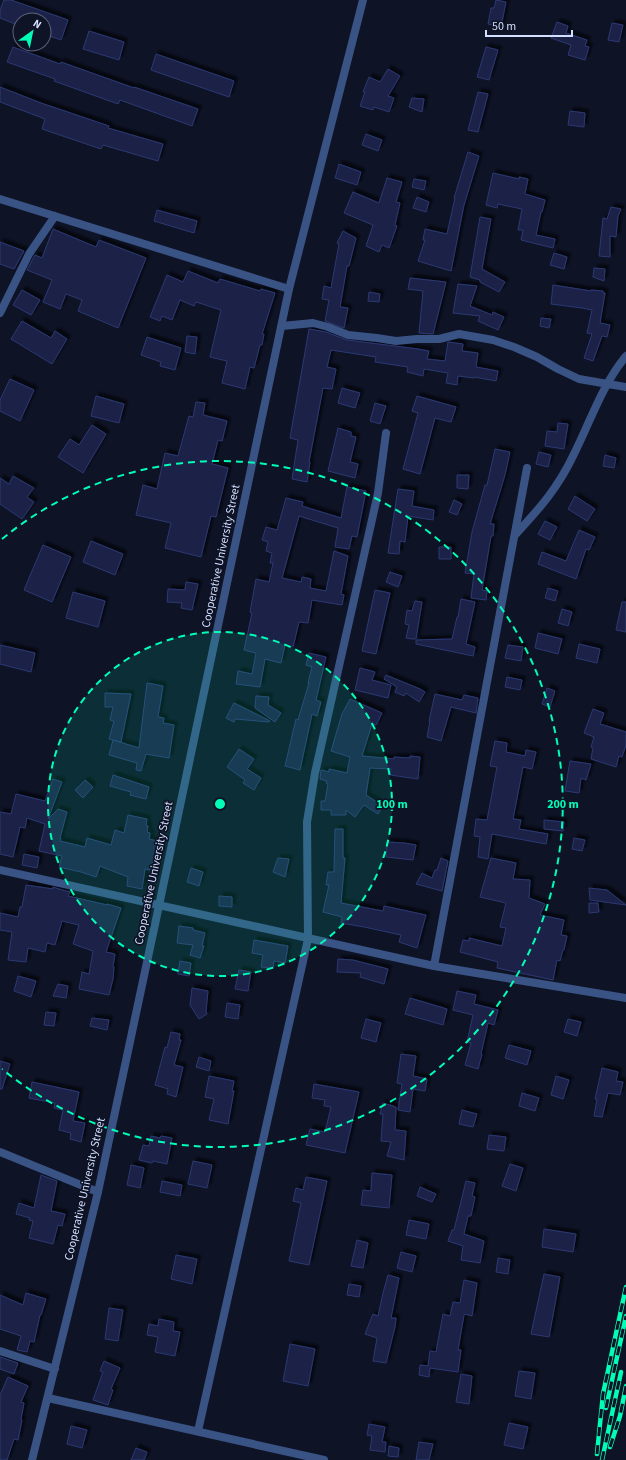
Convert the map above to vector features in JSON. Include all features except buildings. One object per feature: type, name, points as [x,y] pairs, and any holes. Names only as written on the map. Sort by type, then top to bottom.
[{"type":"street","name":"Cooperative University Street","points":[[32,1460],[98,1192],[289,289],[363,0]]},
{"type":"street","points":[[0,199],[289,289]]},
{"type":"street","points":[[0,313],[30,254],[55,216]]},
{"type":"street","points":[[282,326],[313,323],[328,326],[348,335],[396,341],[439,339],[459,334],[494,340],[537,357],[579,379],[626,387]]},
{"type":"street","points":[[514,536],[544,503],[556,487],[574,454],[606,383],[626,356]]},
{"type":"street","points":[[198,1431],[308,939],[307,822],[315,773],[378,493],[386,433]]},
{"type":"street","points":[[434,966],[527,468]]},
{"type":"street","points":[[0,870],[434,966],[626,998]]},
{"type":"street","points":[[0,1152],[98,1192]]},
{"type":"street","points":[[0,1351],[55,1369]]},
{"type":"street","points":[[48,1398],[324,1460]]},
{"type":"railway","points":[[597,1454],[603,1394],[626,1287]]},
{"type":"railway","points":[[606,1408],[626,1316]]},
{"type":"railway","points":[[602,1460],[621,1372]]},
{"type":"railway","points":[[610,1447],[620,1416],[626,1386]]}]
